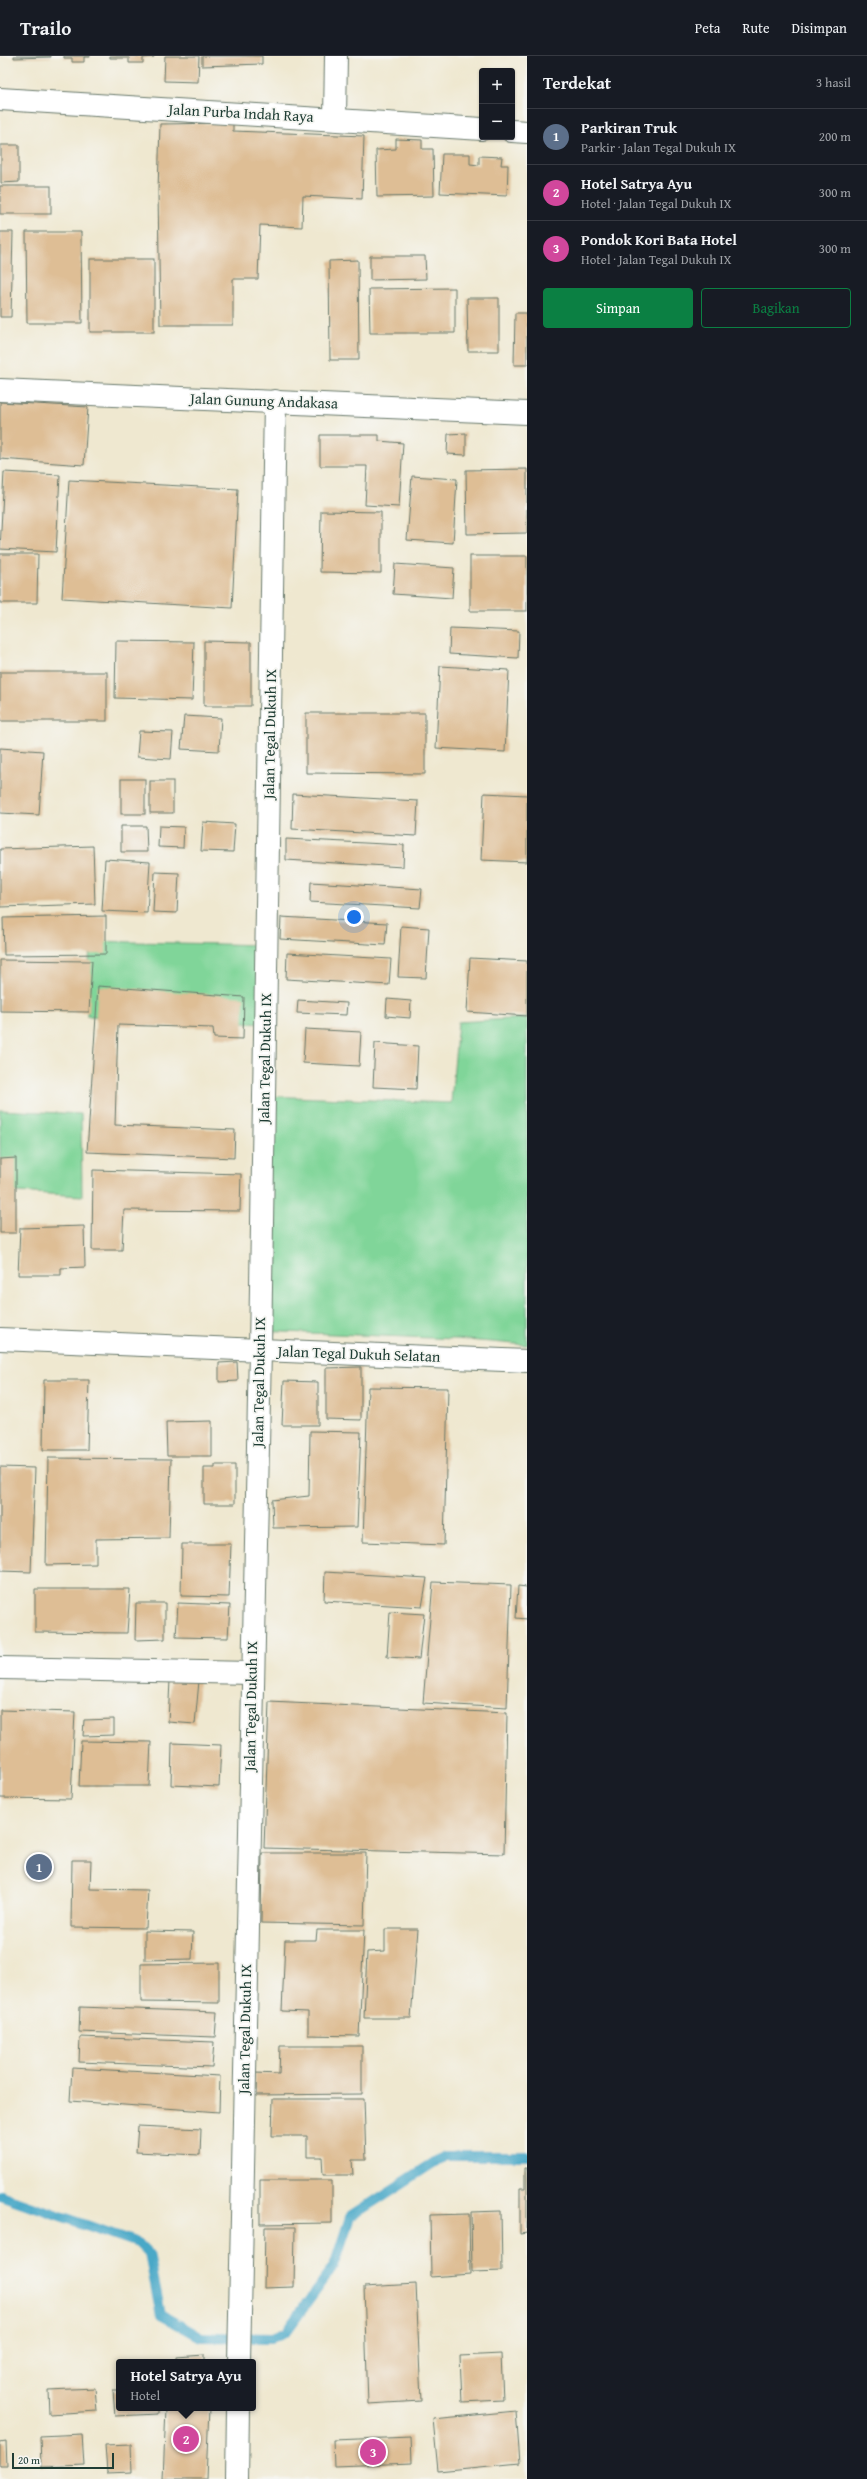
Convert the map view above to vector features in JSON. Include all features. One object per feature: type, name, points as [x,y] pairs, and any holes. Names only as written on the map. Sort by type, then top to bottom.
[{"type":"street","points":[[335,118],[336,56]]},
{"type":"street","name":"Jalan Purba Indah Raya","points":[[0,99],[335,118],[479,129]]},
{"type":"street","points":[[515,131],[527,132]]},
{"type":"street","name":"Jalan Gunung Andakasa","points":[[0,390],[527,413]]},
{"type":"street","name":"Jalan Tegal Dukuh IX","points":[[239,2359],[252,1673],[260,1350],[275,401]]},
{"type":"street","name":"Jalan Tegal Dukuh Selatan","points":[[0,1339],[527,1361]]},
{"type":"street","points":[[0,1668],[252,1673]]},
{"type":"street","points":[[237,2479],[238,2411]]},
{"type":"green space","points":[[90,941],[265,945],[266,1024],[87,1016]]},
{"type":"green space","points":[[527,1018],[527,1345],[455,1339],[260,1331],[266,1096],[451,1103],[458,1022]]},
{"type":"green space","points":[[0,1110],[81,1114],[82,1196],[0,1191]]},
{"type":"building","points":[[14,56],[51,56],[51,57],[14,58]]},
{"type":"building","points":[[64,56],[90,57],[84,57],[84,62],[72,62],[72,58],[64,58]]},
{"type":"building","points":[[110,56],[154,57],[143,58],[143,63],[129,63],[129,58],[110,58]]},
{"type":"building","points":[[165,56],[199,56],[198,82],[164,81]]},
{"type":"building","points":[[202,56],[262,56],[262,64],[202,66]]},
{"type":"building","points":[[233,123],[233,131],[364,136],[362,199],[303,196],[302,227],[260,225],[258,279],[233,279],[233,325],[160,325],[158,191],[160,124]]},
{"type":"building","points":[[396,139],[422,140],[422,149],[433,149],[434,196],[377,197],[376,150],[396,149]]},
{"type":"building","points":[[1,145],[19,145],[19,182],[1,183]]},
{"type":"building","points":[[442,154],[470,154],[470,164],[479,165],[479,156],[502,157],[501,165],[508,165],[507,196],[440,193]]},
{"type":"building","points":[[0,186],[51,186],[51,214],[0,214]]},
{"type":"building","points":[[0,232],[13,232],[11,317],[0,317]]},
{"type":"building","points":[[26,232],[81,232],[82,323],[27,323]]},
{"type":"building","points":[[370,256],[425,256],[426,279],[370,280]]},
{"type":"building","points":[[90,259],[154,259],[154,332],[90,332]]},
{"type":"building","points":[[358,260],[359,360],[330,360],[329,261]]},
{"type":"building","points":[[455,288],[455,333],[370,333],[369,289]]},
{"type":"building","points":[[467,298],[499,298],[499,351],[468,351]]},
{"type":"building","points":[[515,313],[527,313],[527,365],[514,365]]},
{"type":"building","points":[[0,402],[88,407],[84,465],[0,459]]},
{"type":"building","points":[[466,433],[466,455],[447,454],[448,434]]},
{"type":"building","points":[[320,435],[379,435],[379,441],[403,443],[399,507],[365,505],[367,466],[320,466]]},
{"type":"building","points":[[527,469],[527,533],[467,534],[466,470]]},
{"type":"building","points":[[4,472],[60,475],[56,552],[0,549]]},
{"type":"building","points":[[412,476],[457,479],[453,543],[407,540]]},
{"type":"building","points":[[69,480],[238,489],[232,608],[62,598]]},
{"type":"building","points":[[321,511],[381,512],[381,573],[320,572]]},
{"type":"building","points":[[0,554],[38,554],[37,603],[0,603]]},
{"type":"building","points":[[470,556],[527,556],[527,611],[470,611]]},
{"type":"building","points":[[395,564],[454,568],[452,598],[393,594]]},
{"type":"building","points":[[450,628],[519,631],[518,658],[449,654]]},
{"type":"building","points":[[116,641],[194,642],[192,700],[115,698]]},
{"type":"building","points":[[204,641],[251,642],[251,706],[204,706]]},
{"type":"building","points":[[440,666],[509,670],[505,752],[436,748]]},
{"type":"building","points":[[0,672],[107,672],[107,721],[0,721]]},
{"type":"building","points":[[306,713],[425,713],[425,774],[306,773]]},
{"type":"building","points":[[184,716],[221,718],[219,751],[181,749]]},
{"type":"building","points":[[139,731],[173,732],[171,759],[137,757]]},
{"type":"building","points":[[0,748],[43,751],[39,815],[0,813]]},
{"type":"building","points":[[121,779],[145,779],[145,814],[121,814]]},
{"type":"building","points":[[150,781],[173,781],[173,813],[150,813]]},
{"type":"building","points":[[484,793],[527,795],[527,862],[481,860]]},
{"type":"building","points":[[293,794],[418,801],[416,836],[292,829]]},
{"type":"building","points":[[203,822],[235,824],[233,852],[201,851]]},
{"type":"building","points":[[121,826],[146,826],[147,852],[121,852]]},
{"type":"building","points":[[159,826],[184,827],[183,848],[158,847]]},
{"type":"building","points":[[286,839],[404,845],[403,867],[286,860]]},
{"type":"building","points":[[93,846],[95,904],[0,907],[0,849]]},
{"type":"building","points":[[105,859],[150,862],[147,913],[102,911]]},
{"type":"building","points":[[155,872],[179,873],[177,913],[153,912]]},
{"type":"building","points":[[311,882],[422,889],[420,908],[310,902]]},
{"type":"building","points":[[106,916],[106,954],[4,955],[3,918]]},
{"type":"building","points":[[281,917],[387,923],[385,945],[280,939]]},
{"type":"building","points":[[401,926],[429,928],[426,978],[398,977]]},
{"type":"building","points":[[287,953],[391,959],[389,985],[286,979]]},
{"type":"building","points":[[470,958],[527,961],[527,1016],[467,1012]]},
{"type":"building","points":[[0,960],[92,961],[89,1012],[0,1011]]},
{"type":"building","points":[[98,986],[244,997],[243,1039],[214,1038],[213,1028],[118,1025],[115,1125],[235,1130],[234,1158],[87,1152]]},
{"type":"building","points":[[387,999],[411,1001],[410,1018],[386,1016]]},
{"type":"building","points":[[298,1000],[347,1003],[346,1015],[297,1013]]},
{"type":"building","points":[[305,1029],[361,1032],[359,1066],[303,1063]]},
{"type":"building","points":[[375,1043],[418,1046],[416,1089],[373,1087]]},
{"type":"building","points":[[16,1158],[16,1233],[0,1233],[0,1159]]},
{"type":"building","points":[[93,1170],[241,1174],[240,1211],[124,1210],[122,1250],[92,1250]]},
{"type":"building","points":[[84,1226],[85,1267],[61,1268],[61,1275],[18,1275],[20,1228]]},
{"type":"building","points":[[237,1362],[238,1381],[219,1382],[219,1363]]},
{"type":"building","points":[[361,1367],[361,1420],[326,1419],[326,1368]]},
{"type":"building","points":[[44,1380],[89,1380],[87,1450],[43,1450]]},
{"type":"building","points":[[284,1381],[318,1382],[318,1425],[282,1425]]},
{"type":"building","points":[[368,1387],[448,1388],[444,1545],[363,1542]]},
{"type":"building","points":[[212,1421],[212,1456],[167,1456],[166,1422]]},
{"type":"building","points":[[310,1431],[361,1432],[357,1527],[273,1528],[272,1500],[309,1496]]},
{"type":"building","points":[[48,1458],[171,1459],[169,1538],[96,1539],[96,1564],[46,1565]]},
{"type":"building","points":[[215,1465],[235,1465],[235,1504],[204,1504],[204,1468],[215,1468]]},
{"type":"building","points":[[0,1467],[35,1468],[31,1572],[0,1571]]},
{"type":"building","points":[[182,1544],[231,1544],[229,1597],[181,1596]]},
{"type":"building","points":[[325,1572],[427,1578],[422,1607],[324,1601]]},
{"type":"building","points":[[433,1582],[511,1585],[507,1708],[423,1703]]},
{"type":"building","points":[[518,1586],[527,1587],[527,1619],[516,1618]]},
{"type":"building","points":[[35,1589],[130,1589],[127,1633],[35,1632]]},
{"type":"building","points":[[136,1603],[165,1603],[165,1639],[135,1640]]},
{"type":"building","points":[[178,1603],[230,1605],[228,1638],[176,1637]]},
{"type":"building","points":[[390,1612],[424,1614],[419,1659],[387,1657]]},
{"type":"building","points":[[170,1680],[199,1681],[195,1724],[168,1722]]},
{"type":"building","points":[[269,1702],[507,1713],[504,1854],[264,1848]]},
{"type":"building","points":[[0,1710],[75,1712],[71,1799],[0,1798]]},
{"type":"building","points":[[114,1719],[114,1735],[83,1736],[84,1720]]},
{"type":"building","points":[[81,1741],[151,1742],[149,1786],[79,1786]]},
{"type":"building","points":[[172,1743],[221,1745],[219,1787],[171,1785]]},
{"type":"building","points":[[262,1853],[366,1853],[364,1925],[261,1923]]},
{"type":"building","points":[[72,1860],[91,1860],[90,1889],[148,1890],[146,1928],[71,1927]]},
{"type":"building","points":[[385,1929],[418,1929],[411,2018],[364,2018],[367,1952],[385,1951]]},
{"type":"building","points":[[317,1930],[364,1930],[359,2036],[308,2035],[308,2012],[282,2011],[285,1940],[316,1940]]},
{"type":"building","points":[[145,1931],[193,1932],[192,1959],[145,1960]]},
{"type":"building","points":[[219,1963],[219,2003],[141,2002],[141,1964]]},
{"type":"building","points":[[80,2007],[217,2012],[215,2037],[79,2032]]},
{"type":"building","points":[[80,2037],[214,2042],[212,2067],[79,2062]]},
{"type":"building","points":[[280,2046],[362,2046],[362,2094],[255,2095],[255,2073],[279,2074]]},
{"type":"building","points":[[72,2068],[220,2076],[219,2112],[70,2101]]},
{"type":"building","points":[[273,2099],[364,2099],[366,2160],[352,2160],[353,2175],[323,2175],[322,2157],[307,2157],[307,2136],[272,2136]]},
{"type":"building","points":[[138,2126],[201,2129],[200,2155],[136,2152]]},
{"type":"building","points":[[525,2168],[527,2168],[527,2233],[520,2234],[520,2188],[525,2188]]},
{"type":"building","points":[[260,2180],[332,2180],[332,2223],[260,2224]]},
{"type":"building","points":[[501,2211],[502,2271],[472,2272],[471,2212]]},
{"type":"building","points":[[469,2214],[470,2274],[431,2277],[430,2215]]},
{"type":"building","points":[[265,2227],[295,2227],[294,2287],[264,2288]]},
{"type":"building","points":[[416,2284],[421,2401],[368,2404],[364,2287]]},
{"type":"building","points":[[501,2354],[503,2400],[462,2402],[460,2356]]},
{"type":"building","points":[[204,2355],[204,2359],[177,2359],[177,2357]]},
{"type":"building","points":[[95,2388],[97,2411],[49,2414],[48,2390]]},
{"type":"building","points":[[113,2391],[116,2391],[116,2411],[158,2411],[158,2414],[115,2416]]},
{"type":"building","points":[[166,2411],[209,2411],[206,2479],[163,2479]]},
{"type":"building","points":[[516,2411],[520,2463],[438,2471],[433,2419]]},
{"type":"building","points":[[82,2434],[84,2465],[41,2467],[40,2436]]},
{"type":"building","points":[[411,2437],[412,2463],[334,2466],[333,2440]]},
{"type":"building","points":[[6,2442],[7,2466],[0,2466],[0,2443]]},
{"type":"building","points":[[131,2444],[132,2472],[107,2473],[105,2445]]},
{"type":"waterway","points":[[0,2195],[138,2243],[149,2254],[161,2315],[201,2337],[272,2338],[286,2332],[334,2266],[350,2217],[444,2156],[527,2156]]},
{"type":"place","name":"Parkiran Truk","points":[[39,1867]]},
{"type":"place","name":"Hotel Satrya Ayu","points":[[186,2439]]},
{"type":"place","name":"Pondok Kori Bata Hotel","points":[[373,2452]]}]
